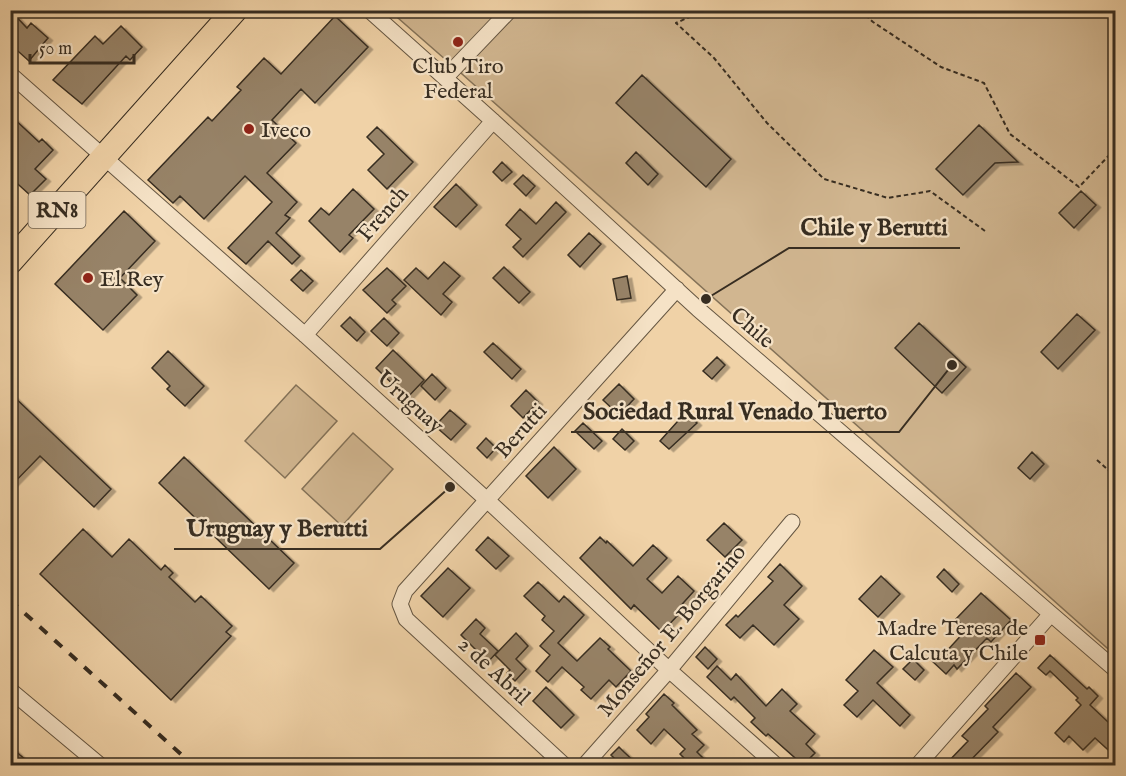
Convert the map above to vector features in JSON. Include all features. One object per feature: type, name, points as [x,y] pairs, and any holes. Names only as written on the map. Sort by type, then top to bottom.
[{"type":"highway","name":"RN8","points":[[10,262],[235,10]]},
{"type":"street","name":"Chile","points":[[369,10],[698,309],[1116,670]]},
{"type":"street","points":[[445,78],[510,10]]},
{"type":"street","name":"Uruguay","points":[[10,74],[305,335],[487,500],[669,670],[777,765]]},
{"type":"street","name":"French","points":[[305,335],[493,121]]},
{"type":"street","name":"Berutti","points":[[400,604],[405,591],[677,289]]},
{"type":"street","name":"Monseñor E. Borgarino","points":[[584,765],[669,670],[792,522]]},
{"type":"street","name":"2 de Abril","points":[[400,604],[406,619],[565,765]]},
{"type":"street","points":[[917,765],[1052,614]]},
{"type":"street","points":[[10,690],[101,765]]},
{"type":"path","points":[[705,10],[676,23],[714,58],[767,123],[824,179],[888,198],[930,191],[985,231]]},
{"type":"path","points":[[860,10],[873,22],[941,68],[984,83],[1011,134],[1079,187],[1116,148]]},
{"type":"path","points":[[1098,460],[1116,477]]},
{"type":"shaded area","points":[[390,11],[1115,11],[1115,655],[462,74]]},
{"type":"shaded area","points":[[296,385],[337,421],[285,478],[245,441]]},
{"type":"shaded area","points":[[353,433],[393,469],[342,526],[302,489]]},
{"type":"building","points":[[10,10],[27,28],[31,23],[48,38],[29,61],[10,44]]},
{"type":"building","points":[[335,16],[368,47],[315,103],[301,89],[272,120],[296,143],[267,173],[297,202],[285,215],[290,218],[276,233],[300,256],[292,264],[268,241],[246,264],[228,248],[272,202],[245,176],[204,219],[180,196],[173,203],[148,180],[208,117],[212,121],[241,90],[237,87],[264,58],[281,74]]},
{"type":"building","points":[[121,26],[142,47],[130,60],[126,56],[82,104],[53,80],[95,36],[103,44]]},
{"type":"building","points":[[642,75],[731,159],[706,187],[616,103]]},
{"type":"building","points":[[10,115],[39,142],[42,139],[53,150],[35,169],[46,179],[30,195],[10,177]]},
{"type":"building","points":[[979,125],[1018,162],[995,163],[963,195],[936,169]]},
{"type":"building","points":[[377,127],[413,162],[387,189],[368,170],[384,154],[367,137]]},
{"type":"building","points":[[636,152],[658,174],[648,185],[626,163]]},
{"type":"building","points":[[502,162],[512,172],[502,181],[493,172]]},
{"type":"building","points":[[523,175],[535,186],[526,196],[514,184]]},
{"type":"building","points":[[456,184],[477,205],[456,227],[434,207]]},
{"type":"building","points":[[353,189],[374,209],[349,235],[353,238],[340,252],[309,221],[321,208],[329,215]]},
{"type":"building","points":[[1081,191],[1096,205],[1074,228],[1059,213]]},
{"type":"building","points":[[556,202],[566,212],[523,257],[513,247],[521,239],[506,225],[520,209],[536,224]]},
{"type":"building","points":[[124,211],[155,241],[120,278],[137,295],[103,330],[55,284]]},
{"type":"building","points":[[589,233],[601,244],[580,267],[568,255]]},
{"type":"building","points":[[444,262],[460,276],[443,294],[452,302],[441,315],[404,280],[416,268],[428,279]]},
{"type":"building","points":[[504,267],[530,292],[519,303],[493,278]]},
{"type":"building","points":[[387,268],[406,286],[392,300],[396,304],[387,313],[363,290]]},
{"type":"building","points":[[301,270],[313,281],[303,291],[291,280]]},
{"type":"building","points":[[627,276],[631,298],[617,300],[613,279]]},
{"type":"building","points":[[1077,314],[1095,330],[1058,369],[1041,352]]},
{"type":"building","points":[[350,317],[365,332],[357,341],[341,326]]},
{"type":"building","points":[[384,318],[399,333],[387,346],[371,331]]},
{"type":"building","points":[[919,323],[966,367],[942,393],[895,348]]},
{"type":"building","points":[[493,343],[521,369],[512,379],[484,352]]},
{"type":"building","points":[[393,350],[424,380],[407,398],[376,368]]},
{"type":"building","points":[[168,351],[204,386],[185,406],[167,389],[170,386],[152,368]]},
{"type":"building","points":[[717,357],[725,365],[712,379],[703,371]]},
{"type":"building","points":[[432,374],[446,388],[435,400],[421,386]]},
{"type":"building","points":[[619,384],[634,399],[619,415],[603,400]]},
{"type":"building","points":[[526,390],[538,402],[523,418],[511,406]]},
{"type":"building","points":[[10,393],[111,489],[94,507],[40,456],[10,487]]},
{"type":"building","points":[[450,410],[466,424],[451,440],[435,426]]},
{"type":"building","points":[[686,412],[697,423],[669,449],[660,441]]},
{"type":"building","points":[[583,423],[602,441],[594,449],[575,431]]},
{"type":"building","points":[[622,429],[634,441],[625,450],[613,439]]},
{"type":"building","points":[[486,438],[496,448],[487,458],[477,448]]},
{"type":"building","points":[[554,447],[576,469],[548,498],[526,476]]},
{"type":"building","points":[[1032,452],[1044,464],[1030,479],[1018,468]]},
{"type":"building","points":[[184,457],[294,563],[269,589],[159,483]]},
{"type":"building","points":[[724,523],[742,540],[725,557],[707,540]]},
{"type":"building","points":[[83,529],[112,557],[129,539],[161,570],[165,565],[173,573],[169,577],[195,602],[201,596],[232,626],[226,632],[231,636],[171,700],[40,574]]},
{"type":"building","points":[[488,537],[509,556],[496,569],[476,550]]},
{"type":"building","points":[[600,537],[633,566],[653,545],[667,558],[647,579],[662,593],[678,576],[694,591],[676,611],[679,614],[662,632],[634,605],[631,609],[580,558]]},
{"type":"building","points":[[780,564],[802,586],[784,605],[799,619],[774,645],[753,625],[740,638],[726,625],[736,615],[738,617],[773,581],[768,577]]},
{"type":"building","points":[[448,568],[470,588],[443,617],[421,596]]},
{"type":"building","points":[[944,569],[959,584],[952,592],[937,577]]},
{"type":"building","points":[[881,576],[900,594],[878,617],[859,599]]},
{"type":"building","points":[[538,582],[559,602],[564,596],[584,615],[558,643],[577,661],[600,638],[631,671],[616,687],[609,680],[591,699],[581,690],[584,687],[562,667],[548,682],[536,671],[550,655],[540,646],[554,631],[542,620],[545,616],[524,596]]},
{"type":"building","points":[[981,593],[1011,620],[991,642],[987,638],[957,669],[954,665],[946,674],[931,660],[939,651],[943,655],[967,629],[956,619]]},
{"type":"building","points":[[476,619],[485,628],[480,634],[498,651],[488,662],[461,635]]},
{"type":"building","points":[[516,633],[528,646],[516,659],[526,669],[515,681],[507,673],[510,670],[495,655]]},
{"type":"building","points":[[705,647],[717,659],[708,669],[696,657]]},
{"type":"building","points":[[874,650],[893,667],[877,683],[910,715],[900,726],[873,700],[857,717],[844,705],[858,691],[846,680]]},
{"type":"building","points":[[1050,655],[1087,689],[1089,687],[1098,696],[1090,705],[1108,722],[1116,713],[1116,757],[1095,738],[1083,750],[1069,736],[1064,742],[1055,733],[1081,705],[1076,700],[1078,698],[1050,671],[1046,675],[1038,668]]},
{"type":"building","points":[[913,659],[924,670],[915,680],[903,669]]},
{"type":"building","points":[[717,666],[731,680],[736,674],[766,706],[782,689],[797,704],[790,711],[815,734],[806,744],[815,753],[803,765],[768,734],[766,736],[751,722],[755,718],[734,697],[731,700],[707,677]]},
{"type":"building","points":[[1016,673],[1031,687],[993,727],[998,732],[966,765],[945,765],[968,741],[962,736],[988,709],[985,706]]},
{"type":"building","points":[[546,687],[574,715],[561,728],[533,701]]},
{"type":"building","points":[[664,694],[697,730],[692,734],[704,745],[697,752],[704,759],[698,765],[691,765],[680,754],[685,749],[664,729],[651,744],[637,730],[649,717],[646,714]]},
{"type":"building","points":[[10,746],[20,755],[32,765],[10,765]]},
{"type":"building","points":[[619,747],[638,765],[612,765],[616,760],[611,755]]},
{"type":"railway","points":[[10,600],[194,766]]},
{"type":"place","name":"Club Tiro Federal","points":[[458,42]]},
{"type":"place","name":"Iveco","points":[[249,129]]},
{"type":"place","name":"El Rey","points":[[88,278]]},
{"type":"place","name":"Chile y Berutti","points":[[706,299]]},
{"type":"place","name":"Sociedad Rural Venado Tuerto","points":[[952,365]]},
{"type":"place","name":"Uruguay y Berutti","points":[[450,487]]},
{"type":"place","name":"Madre Teresa de Calcuta y Chile","points":[[1040,640]]}]
